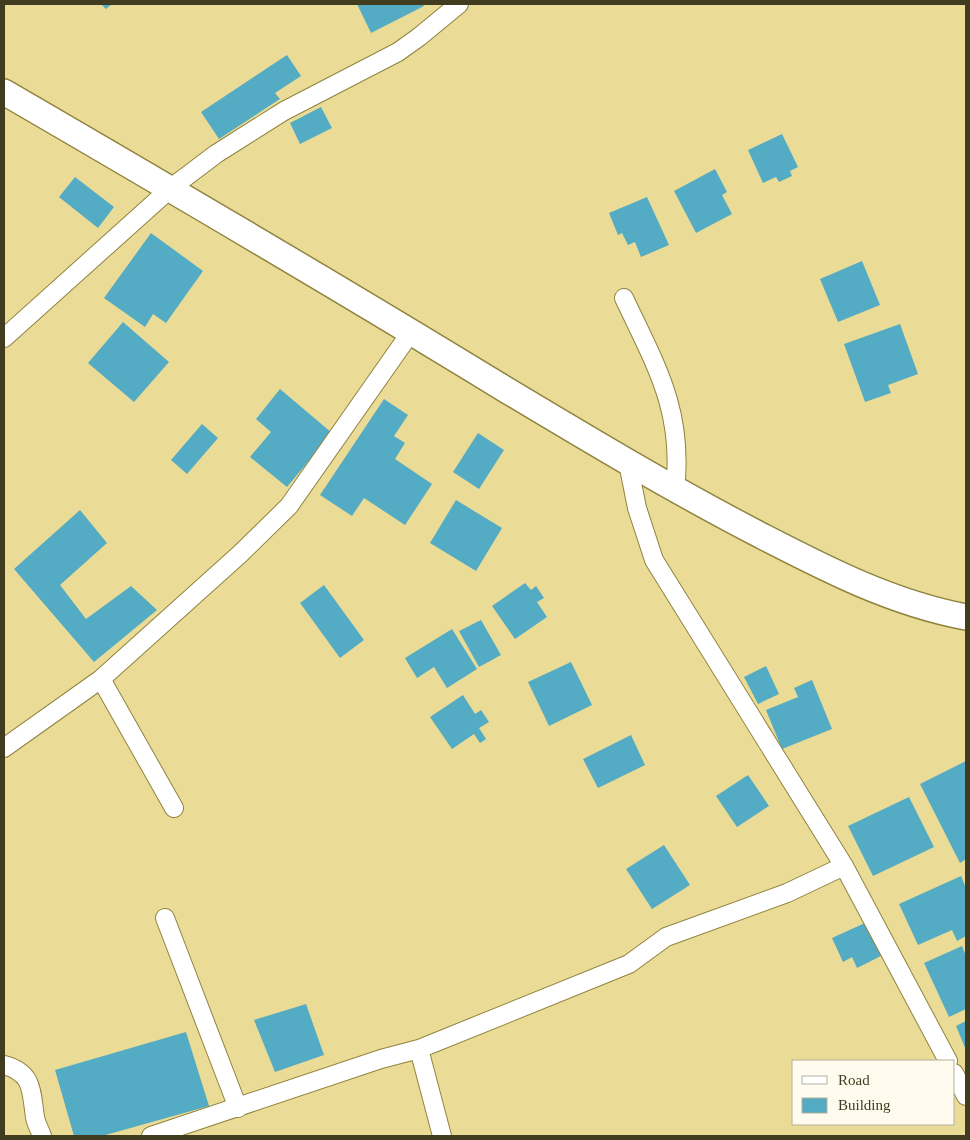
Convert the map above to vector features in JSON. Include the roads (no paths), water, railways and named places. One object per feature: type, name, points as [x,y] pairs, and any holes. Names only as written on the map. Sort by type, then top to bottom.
[{"type":"street","points":[[4,338],[171,188],[216,154],[259,126],[398,52],[419,38],[459,4]]},
{"type":"street","points":[[4,92],[171,188],[675,490],[847,579],[929,610],[966,617]]},
{"type":"street","points":[[624,298],[662,378],[674,416],[677,451],[675,490]]},
{"type":"street","points":[[4,748],[101,679],[240,554],[289,506],[411,332]]},
{"type":"street","points":[[628,463],[637,508],[654,560],[844,866],[947,1060]]},
{"type":"street","points":[[101,679],[174,808]]},
{"type":"street","points":[[150,1136],[381,1059],[419,1049],[629,964],[666,938],[787,892],[844,866]]},
{"type":"street","points":[[165,918],[238,1108]]},
{"type":"street","points":[[419,1049],[442,1136]]},
{"type":"street","points":[[4,1065],[17,1068],[29,1082],[34,1097],[35,1119],[42,1136]]},
{"type":"street","points":[[955,1075],[966,1096]]}]
